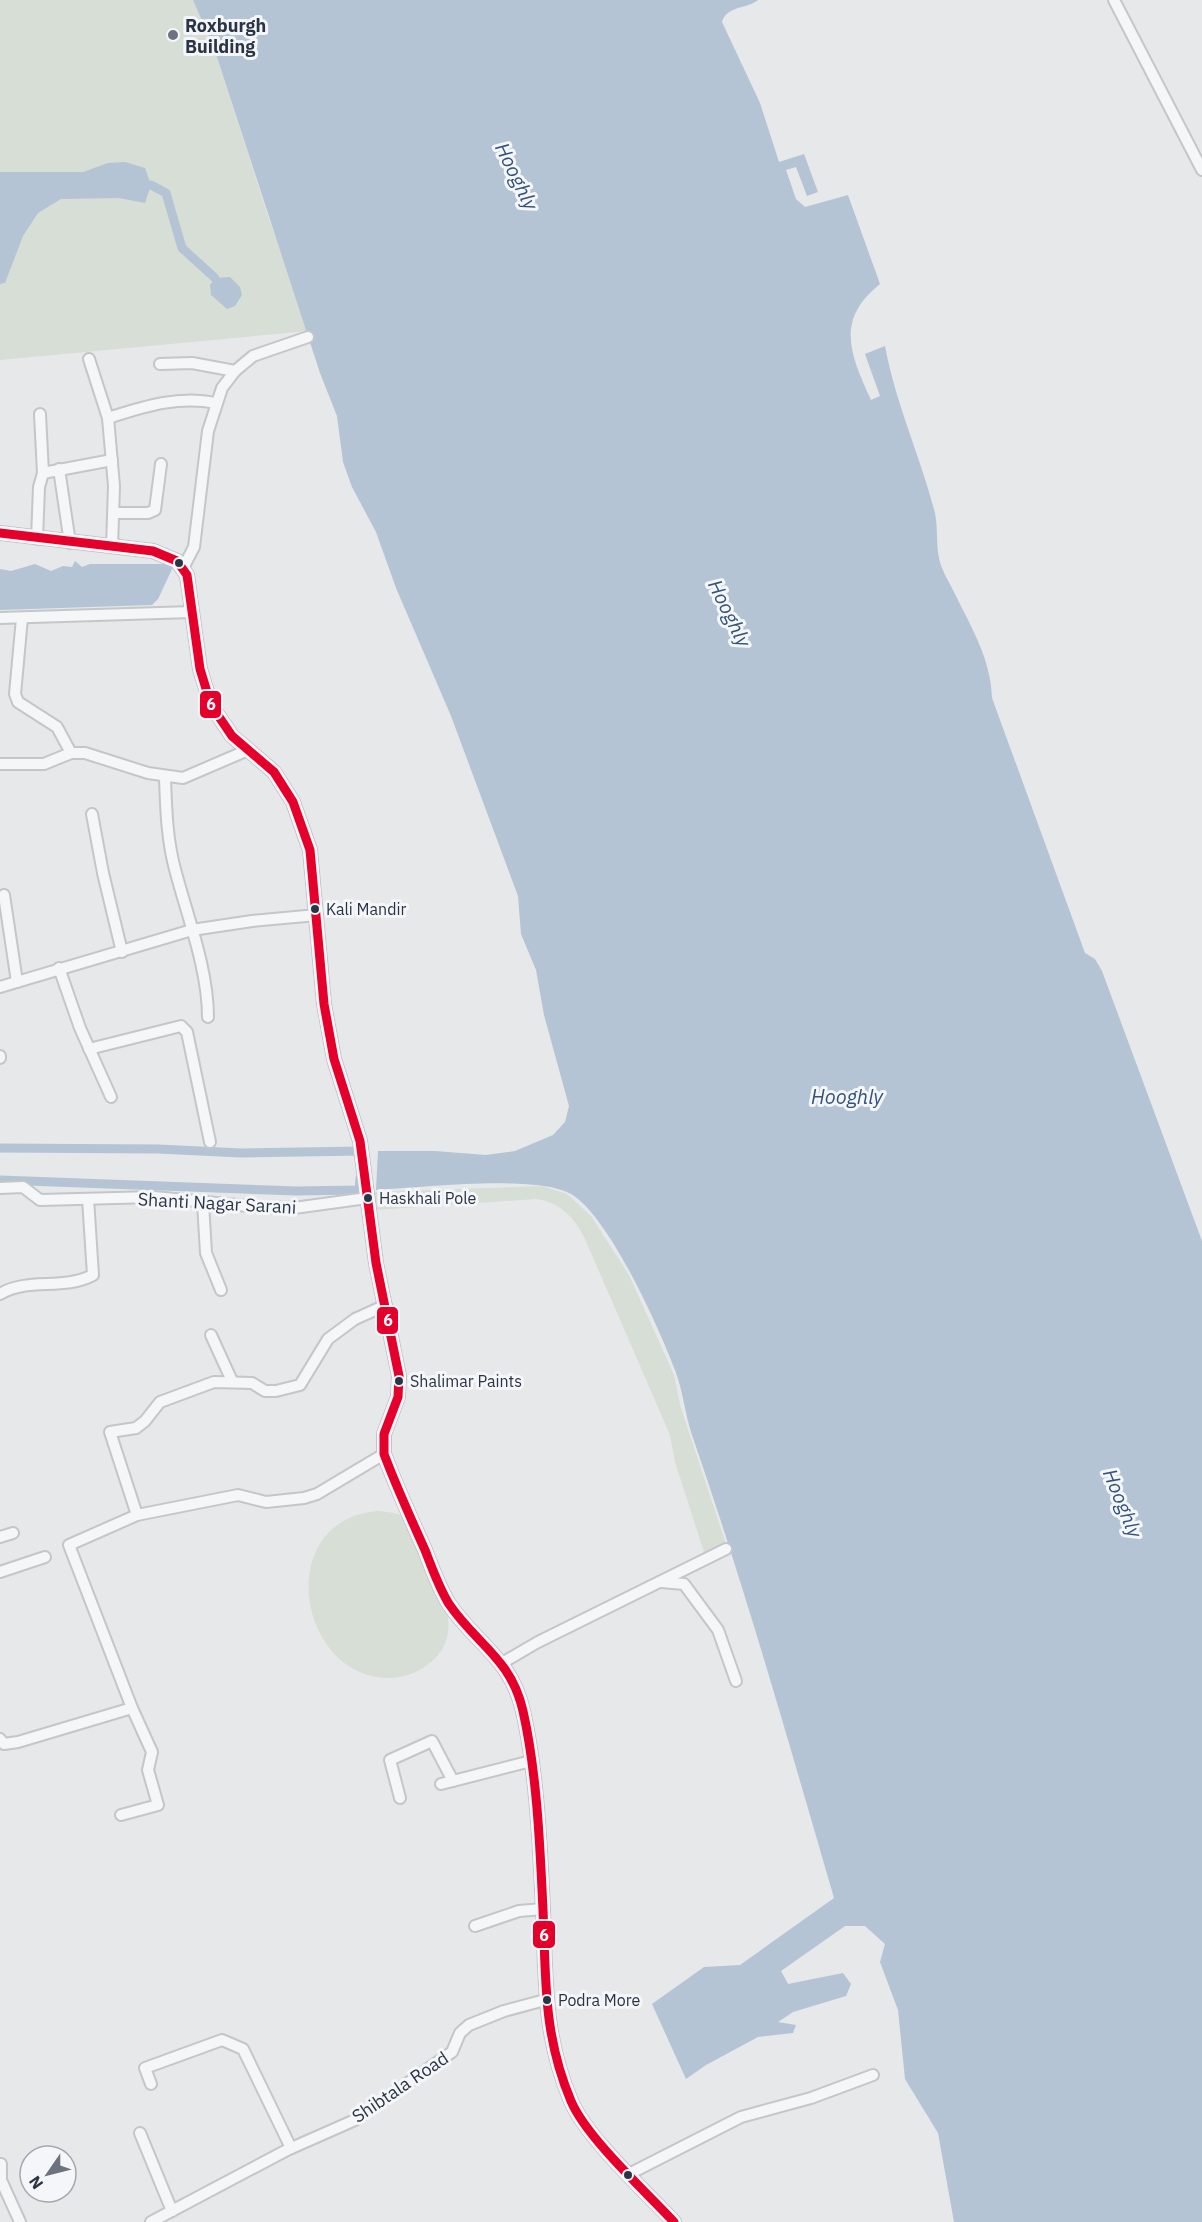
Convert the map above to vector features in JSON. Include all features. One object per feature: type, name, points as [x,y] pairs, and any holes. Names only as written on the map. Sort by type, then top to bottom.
[{"type":"main road","points":[[0,534],[166,554],[183,568],[187,576],[200,669],[211,705],[231,736],[274,772],[293,802],[310,850],[334,1059],[360,1141],[367,1195],[396,1350],[399,1391],[384,1434],[384,1454],[448,1603],[462,1622],[502,1663],[515,1687],[523,1711],[531,1761],[543,1909],[545,2000],[551,2036],[572,2103],[587,2126],[674,2222]]},
{"type":"street","points":[[1114,0],[1202,170]]},
{"type":"street","points":[[183,568],[194,547],[208,432],[216,403],[226,381],[253,356],[308,337]]},
{"type":"street","points":[[89,359],[108,418],[114,513],[112,547]]},
{"type":"street","points":[[160,364],[192,363],[235,371]]},
{"type":"street","points":[[108,418],[158,403],[191,399],[216,403]]},
{"type":"street","points":[[37,539],[39,479],[43,472],[40,414]]},
{"type":"street","points":[[43,472],[112,460]]},
{"type":"street","points":[[114,513],[141,514],[155,510],[161,464]]},
{"type":"street","points":[[59,469],[70,543]]},
{"type":"street","points":[[0,618],[192,612]]},
{"type":"street","points":[[22,618],[15,694],[18,702],[57,727],[71,753]]},
{"type":"street","points":[[0,764],[44,764],[71,753],[84,753],[165,777],[183,778],[248,750]]},
{"type":"street","points":[[165,777],[166,820],[175,871],[192,930],[208,1017]]},
{"type":"street","points":[[92,814],[102,873],[122,952]]},
{"type":"street","points":[[4,895],[3,914],[17,982]]},
{"type":"street","points":[[0,987],[192,930],[317,915]]},
{"type":"street","points":[[59,968],[89,1049],[111,1097]]},
{"type":"street","points":[[89,1049],[180,1026],[187,1032],[210,1142]]},
{"type":"street","name":"Shanti Nagar Sarani","points":[[0,1188],[23,1187],[40,1200],[154,1197],[204,1203],[294,1208],[367,1195]]},
{"type":"street","points":[[0,1294],[26,1286],[77,1283],[93,1275],[88,1198]]},
{"type":"street","points":[[204,1203],[206,1252],[221,1290]]},
{"type":"street","points":[[137,1515],[110,1432],[136,1428],[146,1421],[160,1402],[214,1382],[252,1383],[265,1391],[276,1391],[300,1385],[327,1339],[355,1319],[386,1305]]},
{"type":"street","points":[[211,1335],[232,1381]]},
{"type":"street","points":[[121,1815],[158,1805],[148,1770],[152,1752],[132,1708],[69,1545],[137,1515],[238,1495],[266,1502],[304,1498],[317,1494],[384,1454]]},
{"type":"street","points":[[0,1537],[13,1533]]},
{"type":"street","points":[[502,1663],[726,1549]]},
{"type":"street","points":[[0,1572],[45,1557]]},
{"type":"street","points":[[660,1582],[684,1584],[718,1630],[736,1681]]},
{"type":"street","points":[[0,1739],[4,1744],[18,1742],[132,1708]]},
{"type":"street","points":[[400,1798],[390,1760],[432,1742],[453,1781]]},
{"type":"street","points":[[441,1784],[531,1761]]},
{"type":"street","points":[[476,1926],[519,1911],[543,1909]]},
{"type":"street","name":"Shibtala Road","points":[[151,2222],[291,2148],[355,2120],[452,2052],[460,2033],[469,2025],[504,2011],[545,2000]]},
{"type":"street","points":[[151,2084],[145,2068],[222,2040],[243,2049],[291,2148]]},
{"type":"street","points":[[629,2174],[741,2117],[811,2098],[873,2075]]},
{"type":"street","points":[[140,2133],[145,2150],[172,2211]]},
{"type":"street","points":[[1,2164],[1,2180],[20,2222]]},
{"type":"shaded area","points":[[0,0],[193,0],[215,51],[308,331],[0,360]]},
{"type":"shaded area","points":[[542,1186],[567,1194],[591,1216],[629,1275],[674,1375],[680,1405],[726,1544],[705,1555],[675,1462],[670,1435],[585,1239],[566,1212],[559,1207],[536,1199],[375,1210],[374,1192]]},
{"type":"shaded area","points":[[377,1511],[397,1514],[407,1519],[439,1587],[448,1615],[445,1643],[438,1655],[417,1671],[391,1678],[359,1672],[335,1654],[318,1629],[309,1599],[310,1569],[321,1542],[343,1521]]},
{"type":"water","name":"Hooghly","points":[[193,0],[758,0],[728,13],[722,22],[760,103],[779,162],[804,154],[818,192],[807,196],[796,167],[786,170],[796,199],[805,207],[848,195],[880,284],[866,297],[852,324],[851,338],[857,368],[871,400],[880,396],[865,354],[885,346],[895,389],[935,513],[941,567],[979,644],[988,670],[992,698],[1085,953],[1095,959],[1102,971],[1202,1241],[1202,2222],[954,2222],[938,2133],[905,2079],[898,2010],[880,1962],[885,1944],[865,1926],[845,1926],[781,1971],[788,1984],[843,1973],[851,1984],[846,1996],[793,2012],[778,2022],[796,2025],[793,2033],[758,2037],[706,2065],[686,2079],[652,2004],[704,1967],[740,1965],[834,1898],[748,1608],[690,1427],[678,1378],[645,1302],[616,1248],[586,1206],[571,1194],[555,1188],[506,1183],[376,1190],[378,1151],[435,1151],[486,1155],[515,1151],[553,1135],[565,1122],[569,1106],[544,1015],[536,970],[521,934],[518,896],[451,716],[396,588],[376,532],[352,487],[343,462],[337,416],[320,373],[215,51]]},
{"type":"water","points":[[125,162],[145,168],[151,185],[145,203],[119,198],[61,199],[38,213],[23,236],[5,283],[0,284],[0,172],[83,172],[108,163]]},
{"type":"water","points":[[230,277],[240,287],[242,295],[235,306],[227,309],[211,295],[210,285],[215,278]]},
{"type":"water","points":[[75,561],[82,567],[90,564],[169,564],[173,567],[158,599],[152,605],[0,610],[0,569],[11,571],[35,564],[51,571],[63,566],[72,567]]},
{"type":"waterway","points":[[151,185],[166,193],[182,248],[215,278]]},
{"type":"waterway","points":[[0,1148],[158,1149],[241,1153],[362,1151],[362,1156]]},
{"type":"waterway","points":[[0,1180],[296,1191],[359,1190],[360,1178]]},
{"type":"transit line","name":"6","points":[[0,533],[153,551],[177,561],[187,575],[200,669],[211,705],[232,736],[274,772],[293,802],[310,850],[324,1004],[334,1059],[360,1141],[376,1263],[399,1376],[398,1397],[384,1434],[384,1454],[445,1598],[459,1618],[501,1664],[510,1678],[523,1711],[532,1759],[537,1810],[548,2007],[555,2053],[571,2101],[589,2131],[674,2222]]},
{"type":"place","name":"Roxburgh Building","points":[[173,35]]},
{"type":"place","name":"Kali Mandir","points":[[315,909]]},
{"type":"place","name":"Haskhali Pole","points":[[368,1198]]},
{"type":"place","name":"Shalimar Paints","points":[[399,1381]]},
{"type":"place","name":"Podra More","points":[[547,2000]]}]
